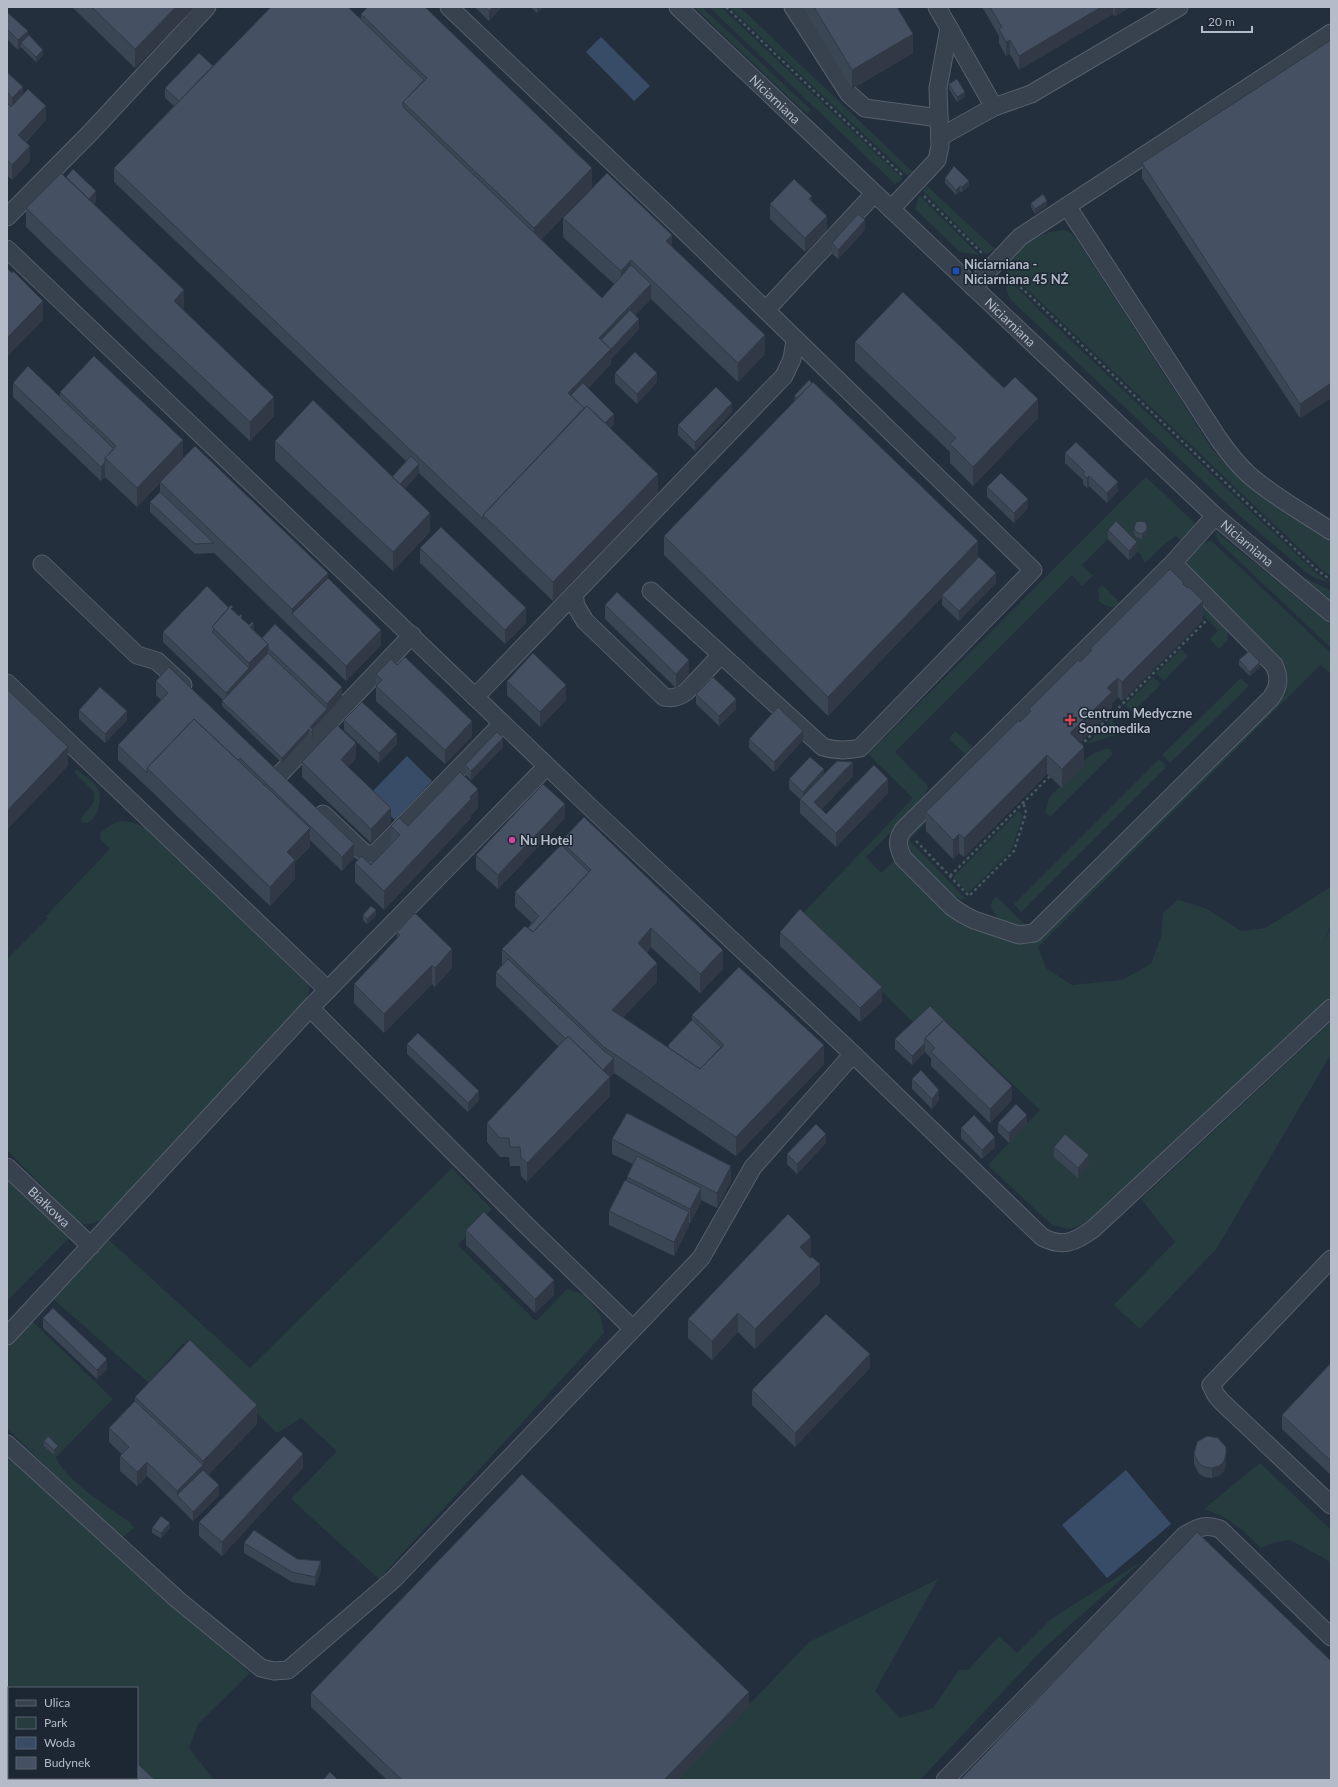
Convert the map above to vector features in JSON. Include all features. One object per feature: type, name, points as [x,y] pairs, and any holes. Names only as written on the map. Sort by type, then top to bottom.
[{"type":"street","points":[[7,217],[91,132],[207,7]]},
{"type":"street","points":[[449,7],[766,310],[795,341],[1033,570],[860,748],[836,751],[823,747],[651,591]]},
{"type":"street","name":"Niciarniana","points":[[678,7],[1215,516],[1331,613]]},
{"type":"street","points":[[793,7],[849,94],[865,108],[939,118]]},
{"type":"street","points":[[937,7],[994,107]]},
{"type":"street","points":[[940,137],[994,107],[1031,94],[1178,7]]},
{"type":"street","points":[[891,210],[937,160],[940,146],[938,88],[949,28]]},
{"type":"street","points":[[973,287],[1020,237],[1331,33]]},
{"type":"street","points":[[766,310],[874,194]]},
{"type":"street","points":[[1067,206],[1232,458],[1248,474],[1264,486],[1331,531]]},
{"type":"street","points":[[7,249],[412,635],[502,724],[853,1054],[1042,1237],[1052,1242],[1065,1243],[1080,1238],[1093,1229],[1331,1008]]},
{"type":"street","points":[[475,697],[784,376],[792,359],[795,341]]},
{"type":"street","points":[[1173,563],[1274,665],[1278,673],[1279,682],[1277,690],[1271,698],[1034,933],[1019,935],[974,920],[964,915],[952,907],[903,858],[898,848],[898,838],[903,830],[1173,563],[1215,516]]},
{"type":"street","points":[[42,564],[137,656],[157,661],[192,693]]},
{"type":"street","points":[[574,594],[576,606],[585,621],[664,697],[671,699],[679,697],[686,692],[720,654]]},
{"type":"street","points":[[280,774],[412,635]]},
{"type":"street","points":[[7,684],[328,990]]},
{"type":"street","points":[[309,801],[361,850],[368,854],[375,854],[502,724]]},
{"type":"street","points":[[7,1336],[310,1008],[547,766]]},
{"type":"street","points":[[310,1008],[525,1224],[633,1329]]},
{"type":"street","points":[[7,1444],[178,1600],[261,1668],[274,1671],[288,1670],[394,1580],[701,1258],[753,1167],[853,1054]]},
{"type":"street","name":"Białkowa","points":[[7,1167],[91,1246]]},
{"type":"street","points":[[1331,1259],[1211,1385],[1216,1396],[1331,1505]]},
{"type":"street","points":[[945,1780],[1185,1535],[1199,1528],[1210,1526],[1220,1530],[1331,1637]]},
{"type":"path","points":[[726,7],[905,177]]},
{"type":"path","points":[[921,193],[983,254]]},
{"type":"path","points":[[1006,275],[1026,292],[1317,570],[1331,580]]},
{"type":"path","points":[[1078,748],[1206,621],[1200,616]]},
{"type":"path","points":[[950,876],[1023,801],[1050,776]]},
{"type":"path","points":[[913,838],[968,896],[1014,851],[1026,813],[1023,801]]},
{"type":"green space","points":[[694,7],[702,7],[811,110],[807,114]]},
{"type":"green space","points":[[709,7],[721,7],[903,179],[895,184]]},
{"type":"green space","points":[[729,7],[740,7],[913,172],[907,175]]},
{"type":"green space","points":[[927,186],[995,249],[986,254],[923,191]]},
{"type":"green space","points":[[919,195],[979,255],[960,252],[915,209]]},
{"type":"green space","points":[[1064,230],[1071,233],[1079,243],[1213,450],[1236,476],[1331,542],[1331,576],[1323,571],[1028,290],[1006,273],[1015,255],[1029,242],[1046,233]]},
{"type":"green space","points":[[1005,278],[1024,294],[1041,312],[1315,572],[1331,584],[1306,572],[1240,516],[1010,299],[1006,289]]},
{"type":"green space","points":[[1146,477],[1196,524],[1183,542],[1176,536],[1166,543],[1145,563],[1140,554],[1116,531],[1082,565],[1093,576],[1082,586],[1072,575],[895,752],[928,786],[924,797],[916,807],[866,857],[881,873],[896,859],[959,924],[1018,943],[1027,944],[1035,941],[1043,935],[1283,697],[1287,687],[1288,678],[1280,660],[1187,565],[1187,558],[1202,543],[1211,541],[1216,545],[1331,653],[1331,674],[1320,665],[1038,947],[1046,968],[1072,985],[1122,980],[1151,964],[1161,937],[1163,913],[1178,900],[1205,908],[1241,931],[1265,928],[1331,887],[1331,924],[1323,945],[1331,927],[1331,1003],[1091,1220],[1071,1229],[1052,1225],[988,1165],[1040,1110],[933,1009],[916,1025],[802,914],[913,798],[868,754]]},
{"type":"green space","points":[[1214,530],[1331,625],[1331,648],[1219,542]]},
{"type":"green space","points":[[1303,577],[1331,591],[1331,600]]},
{"type":"green space","points":[[1178,580],[1226,627],[1228,631],[1227,641],[1219,649],[1210,639],[1218,630],[1173,585]]},
{"type":"green space","points":[[1102,585],[1120,603],[1110,607],[1099,601],[1098,590]]},
{"type":"green space","points":[[1181,649],[1188,656],[1164,681],[1156,673]]},
{"type":"green space","points":[[1153,677],[1161,684],[1133,712],[1125,705]]},
{"type":"green space","points":[[1241,678],[1249,686],[1170,763],[1162,755]]},
{"type":"green space","points":[[1115,715],[1116,717],[1112,721],[1123,731],[1127,727],[1129,731],[1087,744]]},
{"type":"green space","points":[[955,731],[972,746],[972,749],[966,755],[950,740],[950,737]]},
{"type":"green space","points":[[1109,749],[1112,752],[1112,755],[1051,816],[1047,815],[1045,812],[1049,798],[1060,786],[1062,788],[1088,757],[1101,750]]},
{"type":"green space","points":[[1159,759],[1167,766],[1021,912],[1014,904]]},
{"type":"green space","points":[[77,769],[94,783],[100,793],[98,811],[95,817],[87,823],[82,822],[81,818],[94,802],[94,792],[74,772]]},
{"type":"green space","points":[[1019,811],[1023,816],[1011,851],[968,893],[953,877]]},
{"type":"green space","points":[[923,820],[926,823],[909,840],[966,899],[960,899],[954,896],[908,850],[908,837]]},
{"type":"green space","points":[[120,821],[131,822],[145,827],[304,978],[310,989],[305,1000],[111,1214],[96,1222],[84,1224],[79,1223],[7,1150],[7,959],[48,918],[46,916],[110,849],[100,839],[100,833],[114,823]]},
{"type":"green space","points":[[997,897],[1027,927],[1016,927],[1000,920],[993,911],[991,905],[993,899]]},
{"type":"green space","points":[[1331,1022],[1331,1054],[1217,1248],[1140,1329],[1114,1305],[1175,1242],[1141,1199]]},
{"type":"green space","points":[[452,1168],[492,1209],[458,1245],[536,1321],[567,1289],[585,1295],[600,1314],[604,1333],[379,1579],[291,1499],[337,1451],[301,1418],[277,1433],[183,1343],[149,1383],[52,1298],[109,1240],[250,1368]]},
{"type":"green space","points":[[7,1177],[70,1237],[7,1301]]},
{"type":"green space","points":[[31,1320],[113,1399],[56,1457],[68,1475],[88,1493],[130,1522],[134,1528],[120,1539],[7,1428],[7,1345]]},
{"type":"green space","points":[[7,1452],[250,1673],[198,1724],[189,1748],[214,1780],[134,1780],[138,1779],[138,1687],[8,1687],[8,1779],[106,1779],[7,1780]]},
{"type":"green space","points":[[1260,1463],[1331,1530],[1331,1562],[1290,1540],[1273,1543],[1261,1548],[1235,1524],[1213,1512],[1204,1509]]},
{"type":"green space","points":[[1142,1561],[1042,1650],[920,1780],[683,1780],[680,1777],[809,1642],[938,1579],[875,1691],[900,1718],[933,1708],[959,1670],[968,1670],[999,1636],[1017,1653],[1050,1620]]},
{"type":"water","points":[[601,37],[650,86],[634,101],[586,52]]},
{"type":"water","points":[[407,756],[432,781],[395,820],[369,795]]},
{"type":"water","points":[[1126,1470],[1171,1524],[1107,1578],[1062,1525]]},
{"type":"building","points":[[92,7],[176,7],[135,49]]},
{"type":"building","points":[[271,7],[348,7],[424,80],[403,102],[403,107],[602,298],[631,265],[651,284],[599,338],[611,349],[568,393],[584,408],[483,515],[483,519],[114,168]]},
{"type":"building","points":[[368,7],[425,7],[592,168],[534,228],[403,102],[427,78],[361,14]]},
{"type":"building","points":[[485,7],[493,7],[489,11]]},
{"type":"building","points":[[814,7],[897,7],[913,34],[852,70]]},
{"type":"building","points":[[990,7],[1101,7],[1019,56],[1010,40],[1006,42],[999,29],[1002,27]]},
{"type":"building","points":[[7,12],[28,31],[18,40],[7,29]]},
{"type":"building","points":[[29,35],[43,50],[36,57],[21,43]]},
{"type":"building","points":[[1331,40],[1331,383],[1300,404],[1142,163]]},
{"type":"building","points":[[199,53],[213,66],[179,101],[165,88]]},
{"type":"building","points":[[7,72],[23,87],[12,98],[7,92]]},
{"type":"building","points":[[957,79],[965,92],[957,97],[949,84]]},
{"type":"building","points":[[28,89],[46,106],[18,135],[30,146],[12,165],[7,160],[7,103],[11,107]]},
{"type":"building","points":[[954,166],[969,181],[956,190],[945,178]]},
{"type":"building","points":[[73,169],[96,191],[89,199],[66,177]]},
{"type":"building","points":[[61,173],[184,290],[174,301],[274,397],[250,422],[26,208]]},
{"type":"building","points":[[607,173],[672,235],[666,241],[765,335],[738,363],[631,260],[621,271],[563,218]]},
{"type":"building","points":[[794,179],[812,196],[809,199],[827,216],[805,238],[770,204]]},
{"type":"building","points":[[1043,194],[1047,201],[1035,209],[1031,203]]},
{"type":"building","points":[[858,214],[865,220],[838,250],[832,243]]},
{"type":"building","points":[[7,268],[12,273],[13,271],[43,301],[7,338]]},
{"type":"building","points":[[903,292],[1004,388],[1015,377],[1038,399],[973,467],[950,444],[956,438],[855,342]]},
{"type":"building","points":[[630,310],[639,319],[611,349],[601,340]]},
{"type":"building","points":[[635,352],[657,373],[637,394],[615,373]]},
{"type":"building","points":[[94,356],[183,440],[137,488],[105,458],[116,446],[60,392]]},
{"type":"building","points":[[28,366],[114,449],[105,458],[105,462],[101,467],[13,383]]},
{"type":"building","points":[[809,380],[812,383],[797,398],[794,396]]},
{"type":"building","points":[[813,382],[978,541],[828,697],[664,536]]},
{"type":"building","points":[[583,383],[614,414],[605,423],[587,406],[584,408],[571,395]]},
{"type":"building","points":[[716,387],[732,403],[695,442],[678,425]]},
{"type":"building","points":[[313,400],[430,513],[393,552],[275,441]]},
{"type":"building","points":[[587,406],[658,474],[553,582],[483,515]]},
{"type":"building","points":[[1076,442],[1118,482],[1107,493],[1089,476],[1087,478],[1083,474],[1085,472],[1065,453]]},
{"type":"building","points":[[195,446],[328,573],[292,609],[160,482]]},
{"type":"building","points":[[411,456],[419,464],[400,484],[392,477]]},
{"type":"building","points":[[1001,473],[1028,499],[1014,513],[987,487]]},
{"type":"building","points":[[160,492],[214,543],[195,544],[150,502]]},
{"type":"building","points":[[1116,521],[1137,542],[1129,551],[1108,530]]},
{"type":"building","points":[[1136,522],[1145,522],[1147,526],[1147,530],[1142,534],[1136,532],[1134,528]]},
{"type":"building","points":[[441,527],[526,608],[505,630],[420,548]]},
{"type":"building","points":[[979,557],[996,573],[959,611],[942,595]]},
{"type":"building","name":"Centrum Medyczne Sonomedika","points":[[1170,569],[1187,588],[1189,587],[1203,601],[1122,682],[1118,678],[1107,688],[1112,692],[1070,733],[1084,747],[1062,769],[1047,755],[964,838],[959,834],[953,840],[926,812],[1019,720],[1020,722],[1031,711],[1029,709],[1078,660],[1080,662],[1092,650],[1090,649]]},
{"type":"building","points":[[328,578],[381,630],[346,666],[292,614]]},
{"type":"building","points":[[207,586],[229,608],[212,627],[214,629],[212,632],[249,668],[226,693],[163,632]]},
{"type":"building","points":[[617,592],[689,660],[676,674],[605,605]]},
{"type":"building","points":[[231,605],[233,607],[231,609],[239,616],[241,614],[241,618],[249,625],[252,622],[254,623],[250,627],[268,644],[249,663],[212,627]]},
{"type":"building","points":[[275,624],[342,687],[327,704],[268,648],[268,644],[262,638]]},
{"type":"building","points":[[1249,651],[1260,662],[1250,672],[1239,660]]},
{"type":"building","points":[[268,653],[327,709],[310,727],[313,730],[312,732],[309,729],[282,758],[222,701]]},
{"type":"building","points":[[533,653],[566,685],[540,712],[507,681]]},
{"type":"building","points":[[405,657],[472,721],[445,750],[376,686],[382,680],[376,674],[391,659],[397,665]]},
{"type":"building","points":[[169,667],[354,844],[342,857],[240,758],[238,760],[194,719],[147,768],[147,773],[118,745],[168,693],[156,681]]},
{"type":"building","points":[[713,677],[736,699],[719,716],[696,694]]},
{"type":"building","points":[[100,687],[127,711],[105,734],[79,710]]},
{"type":"building","points":[[7,689],[68,747],[7,811]]},
{"type":"building","points":[[362,702],[397,734],[379,753],[344,720]]},
{"type":"building","points":[[778,707],[803,731],[774,762],[749,739]]},
{"type":"building","points":[[194,719],[310,828],[287,852],[295,860],[270,887],[147,768]]},
{"type":"building","points":[[337,725],[356,743],[341,760],[391,808],[371,829],[302,762]]},
{"type":"building","points":[[497,732],[503,738],[471,771],[465,765]]},
{"type":"building","points":[[810,757],[824,769],[803,792],[789,779]]},
{"type":"building","points":[[837,761],[853,762],[814,802],[826,814],[874,765],[888,779],[836,833],[800,799]]},
{"type":"building","points":[[460,772],[478,789],[470,797],[471,799],[384,891],[355,863],[361,856],[371,865],[400,835],[391,826],[399,818],[408,826]]},
{"type":"building","points":[[543,784],[565,804],[498,875],[476,855]]},
{"type":"building","points":[[584,817],[723,950],[700,974],[651,928],[638,943],[657,963],[612,1010],[700,1069],[724,1045],[692,1015],[739,967],[824,1045],[736,1137],[604,1047],[502,949],[525,926],[533,932],[591,870],[561,841]]},
{"type":"building","points":[[561,845],[589,872],[533,932],[528,928],[539,916],[515,892]]},
{"type":"building","points":[[371,906],[376,910],[367,919],[363,915]]},
{"type":"building","points":[[800,909],[882,987],[860,1008],[780,932]]},
{"type":"building","points":[[415,913],[452,949],[435,968],[432,965],[384,1014],[354,984],[400,935],[397,932]]},
{"type":"building","points":[[508,959],[604,1051],[614,1058],[603,1070],[568,1036],[566,1039],[496,972]]},
{"type":"building","points":[[930,1006],[944,1020],[925,1038],[925,1043],[912,1056],[895,1039]]},
{"type":"building","points":[[692,1020],[721,1047],[700,1069],[668,1047],[669,1044]]},
{"type":"building","points":[[944,1020],[1012,1086],[990,1109],[931,1052],[935,1048],[925,1038]]},
{"type":"building","points":[[418,1033],[479,1091],[468,1103],[407,1044]]},
{"type":"building","points":[[568,1036],[610,1077],[527,1163],[521,1157],[520,1147],[510,1147],[509,1138],[500,1138],[487,1123]]},
{"type":"building","points":[[921,1070],[939,1090],[932,1099],[912,1079]]},
{"type":"building","points":[[1016,1104],[1027,1115],[1009,1133],[998,1123]]},
{"type":"building","points":[[627,1113],[731,1166],[717,1193],[612,1139]]},
{"type":"building","points":[[974,1115],[995,1137],[982,1150],[961,1128]]},
{"type":"building","points":[[816,1124],[826,1134],[797,1164],[787,1154]]},
{"type":"building","points":[[1065,1134],[1089,1155],[1078,1168],[1054,1147]]},
{"type":"building","points":[[637,1156],[701,1188],[690,1209],[627,1177]]},
{"type":"building","points":[[625,1180],[689,1212],[674,1242],[609,1211]]},
{"type":"building","points":[[484,1212],[554,1280],[535,1299],[466,1230]]},
{"type":"building","points":[[788,1214],[811,1237],[800,1247],[810,1258],[812,1257],[820,1264],[755,1329],[738,1313],[712,1341],[688,1319]]},
{"type":"building","points":[[53,1308],[107,1359],[97,1370],[43,1318]]},
{"type":"building","points":[[826,1314],[870,1354],[795,1433],[752,1390]]},
{"type":"building","points":[[190,1340],[257,1405],[203,1461],[135,1397]]},
{"type":"building","points":[[1331,1363],[1331,1461],[1282,1415]]},
{"type":"building","points":[[135,1401],[203,1465],[177,1491],[147,1462],[137,1472],[120,1456],[129,1447],[109,1428]]},
{"type":"building","points":[[48,1436],[58,1446],[54,1450],[44,1441]]},
{"type":"building","points":[[284,1436],[303,1454],[222,1542],[199,1522]]},
{"type":"building","points":[[1207,1436],[1218,1438],[1226,1447],[1224,1461],[1219,1466],[1212,1468],[1199,1464],[1194,1454],[1197,1442]]},
{"type":"building","points":[[203,1470],[219,1485],[193,1512],[177,1495]]},
{"type":"building","points":[[522,1474],[749,1692],[664,1780],[402,1780],[311,1693]]},
{"type":"building","points":[[161,1516],[170,1523],[161,1533],[152,1528]]},
{"type":"building","points":[[254,1530],[297,1559],[321,1561],[315,1577],[292,1572],[244,1543]]},
{"type":"building","points":[[1197,1532],[1331,1661],[1331,1780],[960,1780]]},
{"type":"building","points":[[138,1764],[155,1780],[88,1780],[138,1779]]},
{"type":"building","points":[[330,1772],[338,1780],[323,1780]]},
{"type":"place","name":"Niciarniana - Niciarniana 45 NŻ","points":[[956,271]]},
{"type":"place","name":"Centrum Medyczne Sonomedika","points":[[1070,720]]},
{"type":"place","name":"Nu Hotel","points":[[512,840]]}]
